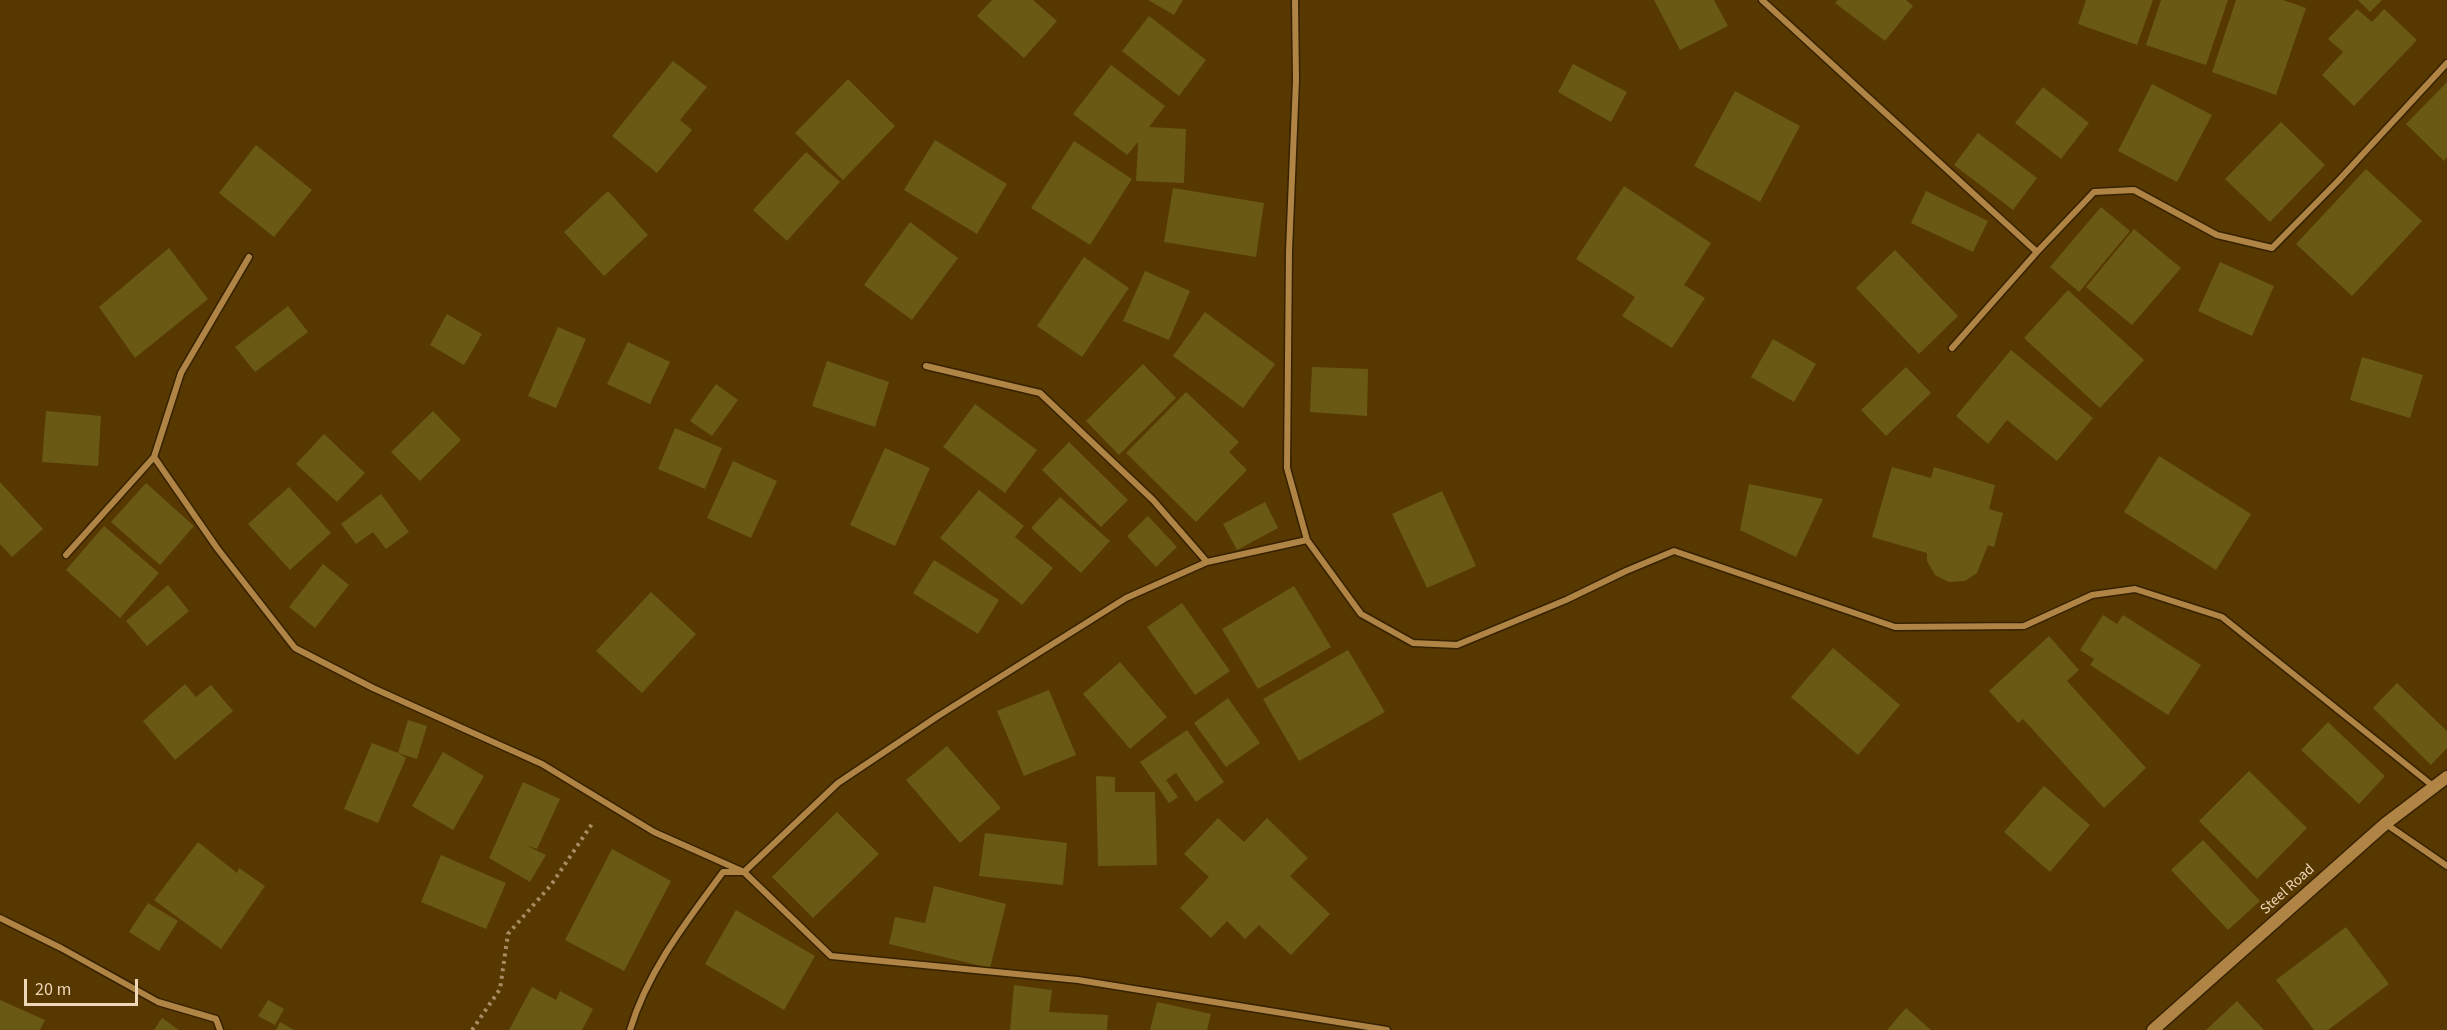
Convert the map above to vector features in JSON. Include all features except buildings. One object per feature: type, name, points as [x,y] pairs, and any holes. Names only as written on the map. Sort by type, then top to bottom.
[{"type":"street","points":[[1295,0],[1296,81],[1289,251],[1287,468],[1307,540],[1361,614],[1413,643],[1457,645],[1566,600],[1674,551],[1895,627],[2024,626],[2092,595],[2135,588],[2222,617],[2433,786]]},
{"type":"street","points":[[1762,0],[2037,252]]},
{"type":"street","points":[[1952,348],[2094,192],[2134,190],[2217,235],[2272,248],[2338,181],[2447,63]]},
{"type":"street","points":[[66,555],[154,457],[181,373],[249,258]]},
{"type":"street","points":[[926,366],[1040,393],[1153,500],[1207,562]]},
{"type":"street","points":[[154,457],[217,548],[295,648],[392,697],[542,764],[654,832],[744,872],[831,956],[1078,980],[1387,1030]]},
{"type":"street","points":[[630,1030],[636,1011],[670,944],[723,872],[744,872],[838,783],[938,716],[1126,598],[1207,562],[1307,540]]},
{"type":"street","name":"Steel Road","points":[[2153,1030],[2385,824],[2447,777]]},
{"type":"street","points":[[2385,824],[2447,866]]},
{"type":"street","points":[[0,918],[61,948],[158,1002],[216,1019],[220,1030]]},
{"type":"path","points":[[472,1030],[500,989],[508,934],[551,885],[606,803]]}]
